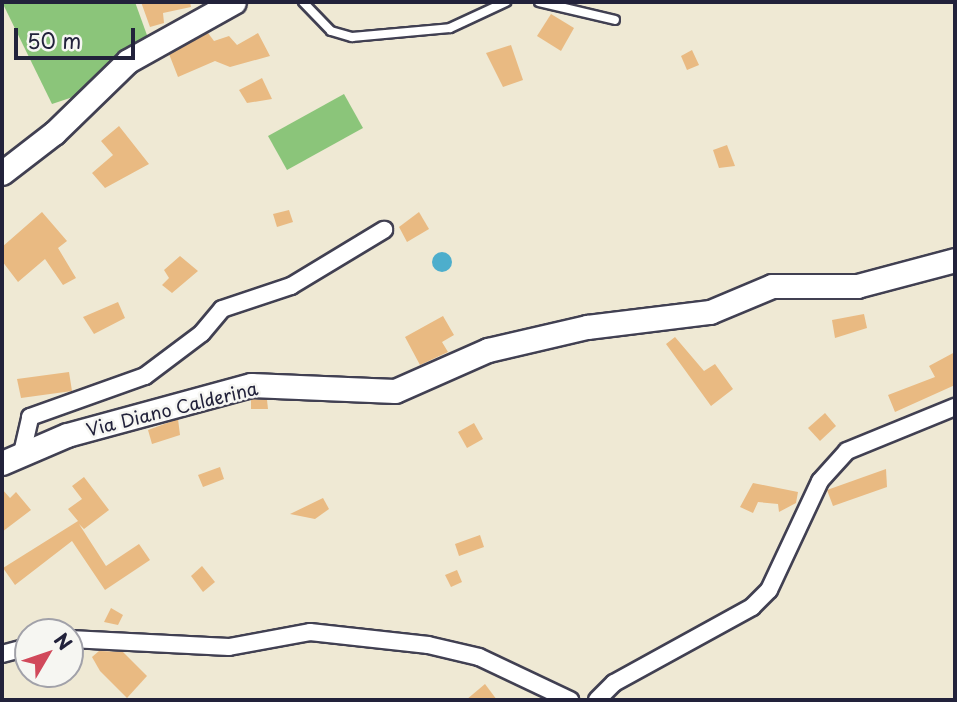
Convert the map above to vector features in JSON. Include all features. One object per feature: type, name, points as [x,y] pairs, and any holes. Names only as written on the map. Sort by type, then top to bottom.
[{"type":"main road","points":[[2,173],[54,133],[128,61],[234,2]]},
{"type":"main road","name":"Via Diano Calderina","points":[[12,458],[251,385],[395,391],[508,346],[587,327],[710,312],[772,286],[857,285],[955,260]]},
{"type":"street","points":[[12,458],[30,417],[145,376],[202,333],[222,309],[281,290],[384,230]]},
{"type":"street","points":[[597,700],[614,682],[752,607],[769,590],[820,481],[847,452],[955,407]]},
{"type":"street","points":[[84,640],[229,648],[310,632],[428,645],[479,657],[570,700]]},
{"type":"lane","points":[[303,2],[331,31],[352,37],[450,28],[506,2]]},
{"type":"lane","points":[[538,2],[615,20]]},
{"type":"green space","points":[[2,2],[135,2],[148,38],[82,94],[52,104]]},
{"type":"green space","points":[[344,94],[363,128],[287,170],[268,136]]},
{"type":"water","points":[[442,252],[449,255],[452,262],[449,269],[442,272],[435,269],[432,262],[435,255]]},
{"type":"building","points":[[141,2],[190,2],[191,7],[163,13],[164,23],[150,27]]},
{"type":"building","points":[[551,14],[574,28],[561,51],[537,36]]},
{"type":"building","points":[[208,33],[214,41],[229,36],[237,45],[258,33],[270,56],[230,67],[215,61],[178,77],[169,54]]},
{"type":"building","points":[[511,45],[523,80],[503,87],[486,53]]},
{"type":"building","points":[[692,50],[699,65],[687,70],[681,56]]},
{"type":"building","points":[[262,78],[272,99],[247,103],[239,90]]},
{"type":"building","points":[[119,126],[149,164],[105,188],[92,173],[113,155],[101,141]]},
{"type":"building","points":[[727,145],[735,166],[719,168],[713,150]]},
{"type":"building","points":[[289,210],[293,222],[277,227],[273,214]]},
{"type":"building","points":[[42,212],[67,241],[58,248],[76,278],[63,285],[45,259],[18,282],[2,261],[2,247]]},
{"type":"building","points":[[419,212],[429,229],[407,242],[399,227]]},
{"type":"building","points":[[180,256],[198,271],[172,293],[162,285],[169,278],[164,270]]},
{"type":"building","points":[[118,302],[125,318],[94,334],[83,317]]},
{"type":"building","points":[[864,314],[867,328],[835,338],[832,320]]},
{"type":"building","points":[[443,316],[454,335],[442,342],[448,352],[420,365],[405,337]]},
{"type":"building","points":[[675,337],[704,371],[715,364],[733,389],[711,406],[666,344]]},
{"type":"building","points":[[955,352],[955,385],[895,412],[888,395],[935,377],[929,366]]},
{"type":"building","points":[[69,372],[72,391],[21,398],[17,379]]},
{"type":"building","points":[[251,399],[267,400],[268,409],[251,409]]},
{"type":"building","points":[[825,413],[836,426],[820,441],[808,428]]},
{"type":"building","points":[[178,419],[180,435],[152,444],[148,430]]},
{"type":"building","points":[[474,423],[483,439],[467,448],[458,432]]},
{"type":"building","points":[[220,467],[224,479],[203,487],[198,475]]},
{"type":"building","points":[[886,469],[887,487],[833,506],[827,490]]},
{"type":"building","points":[[84,477],[109,510],[84,529],[79,524],[106,566],[139,544],[150,560],[105,590],[72,541],[15,585],[3,568],[78,521],[68,509],[82,499],[72,486]]},
{"type":"building","points":[[753,483],[798,492],[796,503],[779,512],[778,504],[758,502],[753,513],[740,507]]},
{"type":"building","points":[[2,489],[10,498],[16,492],[31,510],[2,532]]},
{"type":"building","points":[[323,498],[329,509],[315,519],[290,514]]},
{"type":"building","points":[[480,535],[484,547],[459,556],[455,544]]},
{"type":"building","points":[[202,566],[215,582],[203,592],[191,576]]},
{"type":"building","points":[[457,570],[462,582],[451,587],[445,575]]},
{"type":"building","points":[[111,608],[123,615],[118,625],[104,622]]},
{"type":"building","points":[[99,651],[123,652],[147,676],[127,698],[100,671],[92,657]]},
{"type":"building","points":[[485,684],[497,700],[466,700]]}]
